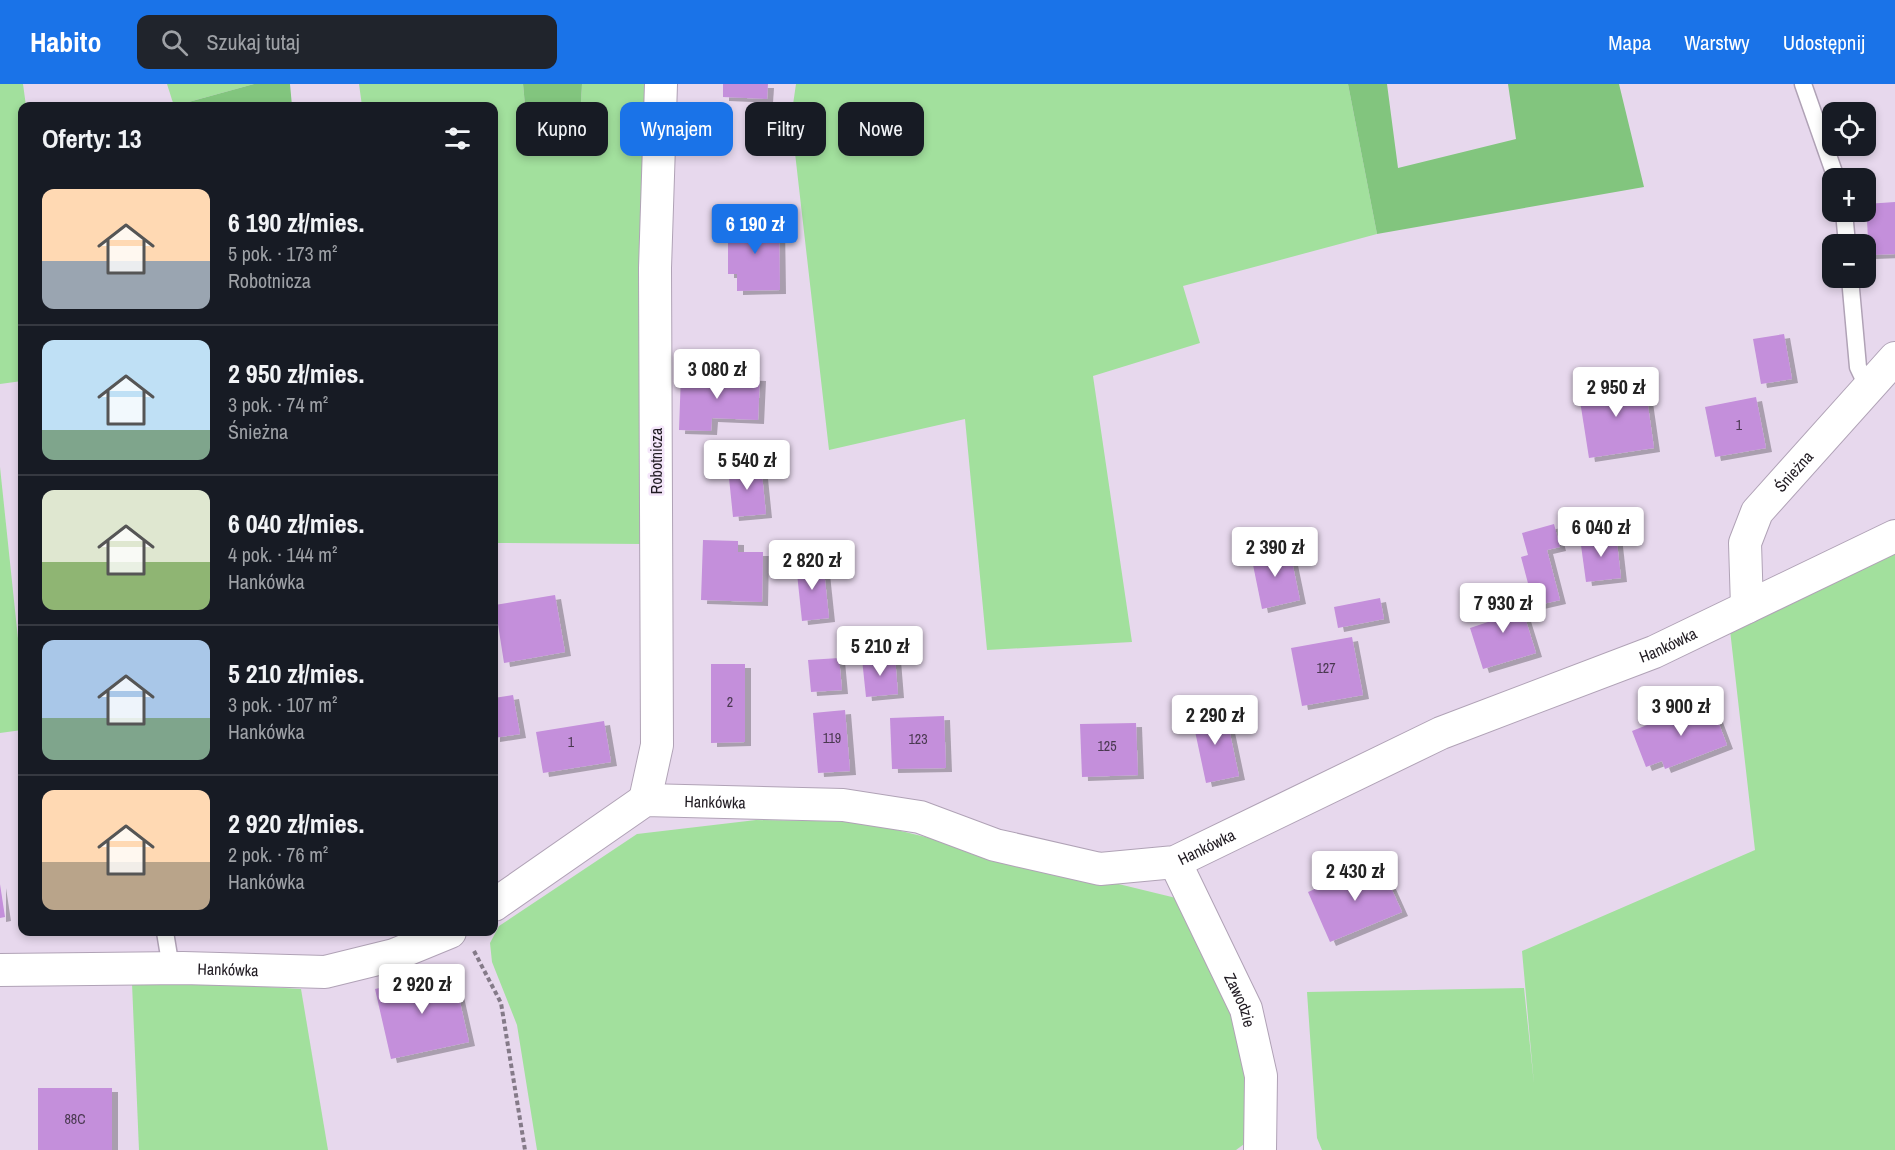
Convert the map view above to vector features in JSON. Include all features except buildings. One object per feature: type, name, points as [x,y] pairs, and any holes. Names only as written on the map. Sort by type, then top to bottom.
[{"type":"street","name":"Robotnicza","points":[[645,800],[657,745],[655,268],[661,84]]},
{"type":"street","name":"Śnieżna","points":[[1747,608],[1745,543],[1757,512],[1895,358]]},
{"type":"street","name":"Hankówka","points":[[645,800],[843,805],[920,817],[995,845],[1100,868],[1174,862],[1441,733],[1654,652],[1895,536]]},
{"type":"street","points":[[498,902],[645,800]]},
{"type":"street","name":"Zawodzie","points":[[1174,862],[1246,1009],[1261,1076],[1260,1150]]},
{"type":"street","name":"Hankówka","points":[[0,970],[171,968],[325,972],[460,937]]},
{"type":"lane","points":[[1803,84],[1832,168]]},
{"type":"lane","points":[[1851,288],[1858,367],[1868,388]]},
{"type":"lane","points":[[166,936],[171,968]]},
{"type":"path","points":[[460,937],[501,1003],[525,1150]]},
{"type":"green space","points":[[0,84],[23,84],[25,102],[18,102],[18,382],[0,384]]},
{"type":"green space","points":[[167,84],[254,84],[189,102],[173,102]]},
{"type":"green space","points":[[254,84],[290,84],[292,102],[189,102]]},
{"type":"green space","points":[[359,84],[523,84],[525,102],[516,102],[516,156],[608,156],[608,102],[581,102],[582,84],[645,84],[645,102],[620,102],[620,156],[645,156],[642,544],[498,543],[498,102],[361,102]]},
{"type":"green space","points":[[523,84],[582,84],[581,102],[525,102]]},
{"type":"green space","points":[[796,84],[1348,84],[1377,234],[1183,286],[1200,343],[1093,376],[1132,642],[987,650],[965,419],[829,450],[795,156],[826,156],[826,102],[793,102]]},
{"type":"green space","points":[[1348,84],[1387,84],[1398,168],[1516,139],[1508,84],[1619,84],[1644,187],[1377,234]]},
{"type":"green space","points":[[0,467],[18,639],[18,731],[0,733]]},
{"type":"green space","points":[[1895,550],[1895,1150],[1322,1150],[1317,1138],[1307,992],[1524,988],[1534,1084],[1522,951],[1755,850],[1730,630]]},
{"type":"green space","points":[[756,820],[864,822],[1176,898],[1233,1007],[1250,1076],[1251,1139],[1236,1150],[537,1150],[517,1025],[492,962],[490,943],[494,936],[498,936],[499,926],[637,834]]},
{"type":"green space","points":[[182,982],[301,989],[328,1150],[139,1150],[132,983]]}]
